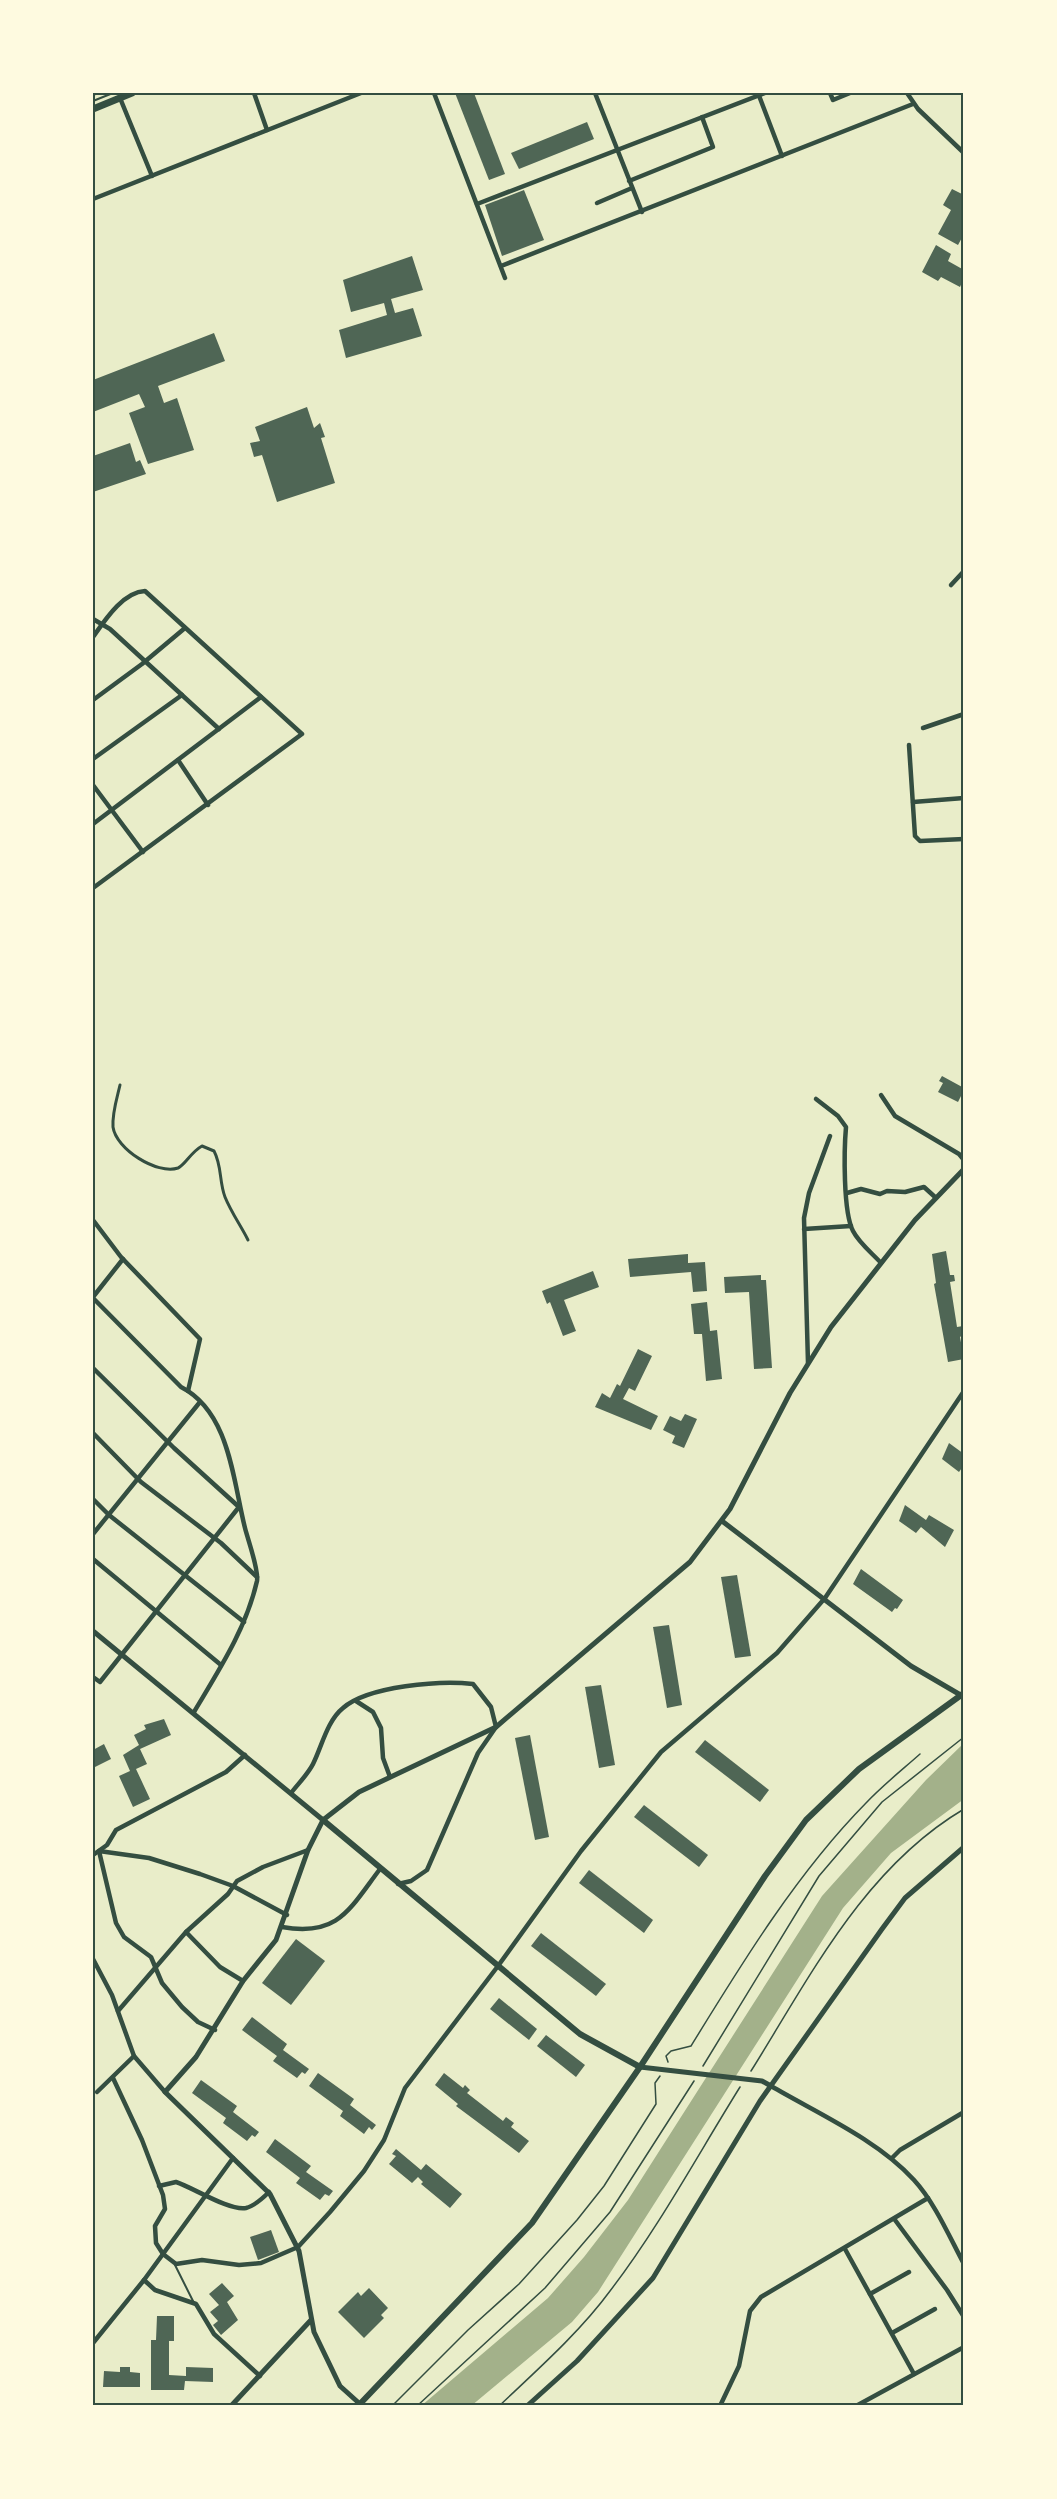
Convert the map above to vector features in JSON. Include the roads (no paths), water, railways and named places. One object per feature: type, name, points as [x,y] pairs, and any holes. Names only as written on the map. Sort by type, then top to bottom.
[{"type":"main road","points":[[93,109],[132,93]]},
{"type":"main road","points":[[359,2405],[532,2223],[640,2067],[737,1918],[806,1821],[859,1769],[963,1695]]},
{"type":"main road","points":[[323,1820],[580,2034],[640,2067]]},
{"type":"street","points":[[254,93],[267,130]]},
{"type":"street","points":[[93,200],[360,93]]},
{"type":"street","points":[[434,93],[505,278]]},
{"type":"street","points":[[595,93],[642,212]]},
{"type":"street","points":[[477,204],[765,93]]},
{"type":"street","points":[[830,93],[833,100],[850,93]]},
{"type":"street","points":[[907,93],[914,104],[964,153]]},
{"type":"street","points":[[758,94],[782,156]]},
{"type":"street","points":[[120,98],[152,176]]},
{"type":"street","points":[[501,266],[914,104]]},
{"type":"street","points":[[629,180],[713,147],[702,117]]},
{"type":"street","points":[[597,203],[632,188]]},
{"type":"street","points":[[951,585],[964,571]]},
{"type":"street","points":[[93,637],[118,606],[137,592],[145,591],[302,734],[93,888]]},
{"type":"street","points":[[93,619],[146,661],[219,729]]},
{"type":"street","points":[[93,700],[146,661],[185,628]]},
{"type":"street","points":[[93,759],[182,695]]},
{"type":"street","points":[[93,824],[261,697]]},
{"type":"street","points":[[924,728],[964,714]]},
{"type":"street","points":[[909,745],[915,836],[920,842],[964,839]]},
{"type":"street","points":[[178,760],[208,805]]},
{"type":"street","points":[[93,785],[143,852]]},
{"type":"street","points":[[913,802],[964,798]]},
{"type":"street","points":[[120,1085],[113,1127],[119,1144],[157,1168],[178,1168],[185,1163],[191,1152],[202,1146],[214,1151],[222,1170],[221,1184],[225,1198],[248,1240]]},
{"type":"street","points":[[881,1095],[895,1116],[959,1154],[964,1160]]},
{"type":"street","points":[[816,1099],[838,1116],[846,1127],[844,1146],[851,1226],[853,1233],[882,1263]]},
{"type":"street","points":[[808,1364],[804,1229],[809,1193],[830,1136]]},
{"type":"street","points":[[398,1884],[411,1881],[427,1870],[478,1753],[496,1727],[681,1570],[722,1521],[753,1468],[790,1393],[831,1327],[935,1197],[964,1169]]},
{"type":"street","points":[[847,1193],[861,1189],[880,1194],[924,1187],[935,1197]]},
{"type":"street","points":[[93,1220],[123,1259],[200,1339],[188,1391]]},
{"type":"street","points":[[804,1229],[851,1226]]},
{"type":"street","points":[[123,1259],[93,1298],[181,1387],[200,1402],[227,1447],[239,1507],[258,1578],[244,1622],[194,1712]]},
{"type":"street","points":[[93,1368],[167,1442],[239,1507]]},
{"type":"street","points":[[113,2078],[142,2139],[159,2187],[165,2209],[154,2233],[163,2254],[174,2263],[201,2260],[239,2265],[256,2264],[298,2247],[368,2164],[384,2140],[405,2088],[498,1966],[580,1851],[661,1752],[777,1653],[825,1598],[964,1391]]},
{"type":"street","points":[[93,1534],[200,1402]]},
{"type":"street","points":[[93,1433],[137,1479],[215,1540],[258,1578]]},
{"type":"street","points":[[93,1499],[109,1515],[244,1622]]},
{"type":"street","points":[[93,1677],[100,1682],[123,1657],[239,1507]]},
{"type":"street","points":[[722,1521],[911,1666],[963,1695]]},
{"type":"street","points":[[93,1559],[221,1665]]},
{"type":"street","points":[[93,1631],[323,1820]]},
{"type":"street","points":[[291,1793],[312,1767],[329,1727],[344,1707],[374,1693],[446,1681],[473,1684],[491,1707],[496,1727]]},
{"type":"street","points":[[356,1701],[373,1712],[381,1728],[383,1758],[390,1777]]},
{"type":"street","points":[[165,2092],[196,2057],[215,2030],[243,1981],[276,1940],[308,1850],[323,1820],[359,1792],[496,1727]]},
{"type":"street","points":[[93,1855],[107,1845],[116,1830],[226,1772],[245,1755]]},
{"type":"street","points":[[527,2406],[577,2361],[652,2278],[771,2086],[905,1898],[964,1847]]},
{"type":"street","points":[[118,2011],[186,1932],[237,1881],[263,1867],[308,1850]]},
{"type":"street","points":[[99,1851],[149,1858],[233,1886],[286,1915]]},
{"type":"street","points":[[99,1851],[116,1923],[124,1937],[143,1949],[156,1967],[162,1983],[182,2007],[198,2022],[215,2030]]},
{"type":"street","points":[[282,1927],[304,1931],[325,1927],[339,1920],[380,1869]]},
{"type":"street","points":[[186,1932],[220,1967],[243,1981]]},
{"type":"street","points":[[93,1959],[118,2011],[134,2056],[165,2092],[269,2192],[298,2247],[310,2320],[340,2386],[359,2405]]},
{"type":"street","points":[[97,2092],[134,2056]]},
{"type":"street","points":[[640,2067],[762,2081],[892,2158],[916,2181],[928,2198],[964,2264]]},
{"type":"street","points":[[892,2158],[900,2150],[964,2112]]},
{"type":"street","points":[[93,2343],[144,2280],[233,2158]]},
{"type":"street","points":[[159,2187],[176,2182],[242,2208],[252,2206],[269,2192]]},
{"type":"street","points":[[720,2406],[738,2366],[750,2311],[761,2297],[895,2220],[928,2198]]},
{"type":"street","points":[[895,2220],[964,2317]]},
{"type":"street","points":[[845,2248],[914,2374]]},
{"type":"street","points":[[870,2294],[909,2272]]},
{"type":"street","points":[[144,2280],[155,2290],[194,2303],[214,2334],[261,2376]]},
{"type":"street","points":[[892,2333],[935,2309]]},
{"type":"street","points":[[231,2406],[310,2320]]},
{"type":"street","points":[[856,2406],[964,2347]]},
{"type":"lane","points":[[93,95],[98,93]]},
{"type":"lane","points":[[93,101],[113,93]]},
{"type":"lane","points":[[174,2263],[194,2303]]}]
